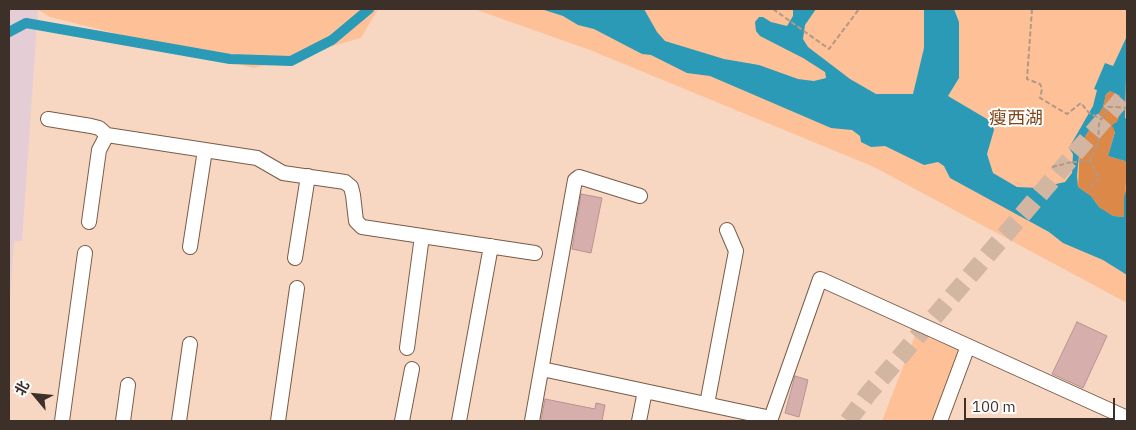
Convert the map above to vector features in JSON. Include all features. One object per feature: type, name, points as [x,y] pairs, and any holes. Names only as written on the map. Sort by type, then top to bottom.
[{"type":"lane","points":[[48,118],[99,128],[107,135],[257,158],[283,173],[345,182],[351,187],[356,221],[362,226],[535,253]]},
{"type":"lane","points":[[89,222],[99,150],[107,135]]},
{"type":"lane","points":[[190,247],[205,150]]},
{"type":"lane","points":[[295,258],[308,176]]},
{"type":"lane","points":[[532,421],[575,180],[579,177],[640,196]]},
{"type":"lane","points":[[707,404],[736,251],[727,230]]},
{"type":"lane","points":[[407,348],[422,236]]},
{"type":"lane","points":[[459,421],[491,246]]},
{"type":"lane","points":[[62,421],[85,253]]},
{"type":"lane","points":[[542,369],[707,404],[770,420],[820,279],[1127,418]]},
{"type":"lane","points":[[278,421],[297,288]]},
{"type":"lane","points":[[179,421],[190,344]]},
{"type":"lane","points":[[940,421],[968,346]]},
{"type":"lane","points":[[402,421],[412,369]]},
{"type":"lane","points":[[123,421],[128,385]]},
{"type":"lane","points":[[639,421],[645,391]]},
{"type":"path","points":[[773,9],[829,49],[858,9]]},
{"type":"path","points":[[1032,9],[1027,79],[1040,84],[1042,89],[1040,98],[1067,114],[1080,103],[1101,119]]},
{"type":"path","points":[[1090,160],[1098,143],[1101,119],[1108,107],[1127,108]]},
{"type":"path","points":[[1052,167],[1090,160]]},
{"type":"path","points":[[1090,160],[1099,179],[1090,187]]},
{"type":"shaded area","points":[[9,9],[38,9],[22,241],[14,241],[10,300],[9,364]]},
{"type":"shaded area","points":[[1110,91],[1120,96],[1119,117],[1108,156],[1125,161],[1127,165],[1124,217],[1113,216],[1099,207],[1091,196],[1078,187],[1080,145],[1103,107],[1106,94]]},
{"type":"green space","points":[[37,9],[378,9],[361,38],[254,68],[50,17]]},
{"type":"green space","name":"瘦西湖","points":[[474,9],[1127,9],[1127,303],[874,167],[590,50]]},
{"type":"green space","points":[[916,333],[960,350],[934,421],[882,421]]},
{"type":"water","name":"瘦西湖","points":[[541,9],[644,9],[657,32],[665,41],[724,59],[759,65],[798,79],[814,81],[826,78],[825,72],[803,58],[760,36],[756,31],[755,22],[759,17],[763,17],[771,22],[787,26],[793,16],[793,9],[816,9],[805,25],[803,39],[808,47],[850,79],[876,94],[913,94],[924,48],[924,9],[954,9],[959,22],[959,78],[948,96],[992,122],[994,130],[987,154],[993,173],[1017,187],[1038,188],[1065,182],[1072,173],[1073,154],[1069,148],[1093,106],[1097,90],[1094,89],[1105,63],[1113,66],[1127,36],[1125,118],[1127,119],[1127,165],[1125,161],[1108,156],[1115,132],[1112,125],[1117,122],[1119,117],[1120,100],[1120,96],[1110,91],[1106,94],[1103,107],[1080,145],[1077,176],[1078,187],[1091,196],[1099,207],[1113,216],[1124,217],[1124,198],[1127,186],[1127,275],[1103,260],[1063,243],[1049,232],[950,178],[944,166],[938,162],[924,165],[885,146],[871,147],[861,142],[860,136],[852,130],[831,128],[710,76],[687,73],[651,55],[642,54],[594,29],[578,25],[563,16]]},
{"type":"building","points":[[581,194],[602,198],[591,253],[572,249]]},
{"type":"building","points":[[1077,322],[1107,336],[1083,388],[1052,374]]},
{"type":"building","points":[[795,376],[808,380],[799,417],[785,413]]},
{"type":"building","points":[[545,399],[595,409],[596,403],[605,405],[602,421],[541,421]]},
{"type":"waterway","points":[[9,32],[26,23],[230,59],[291,61],[332,40],[369,9]]},
{"type":"tunnel","points":[[848,421],[868,394],[1127,93]]}]
